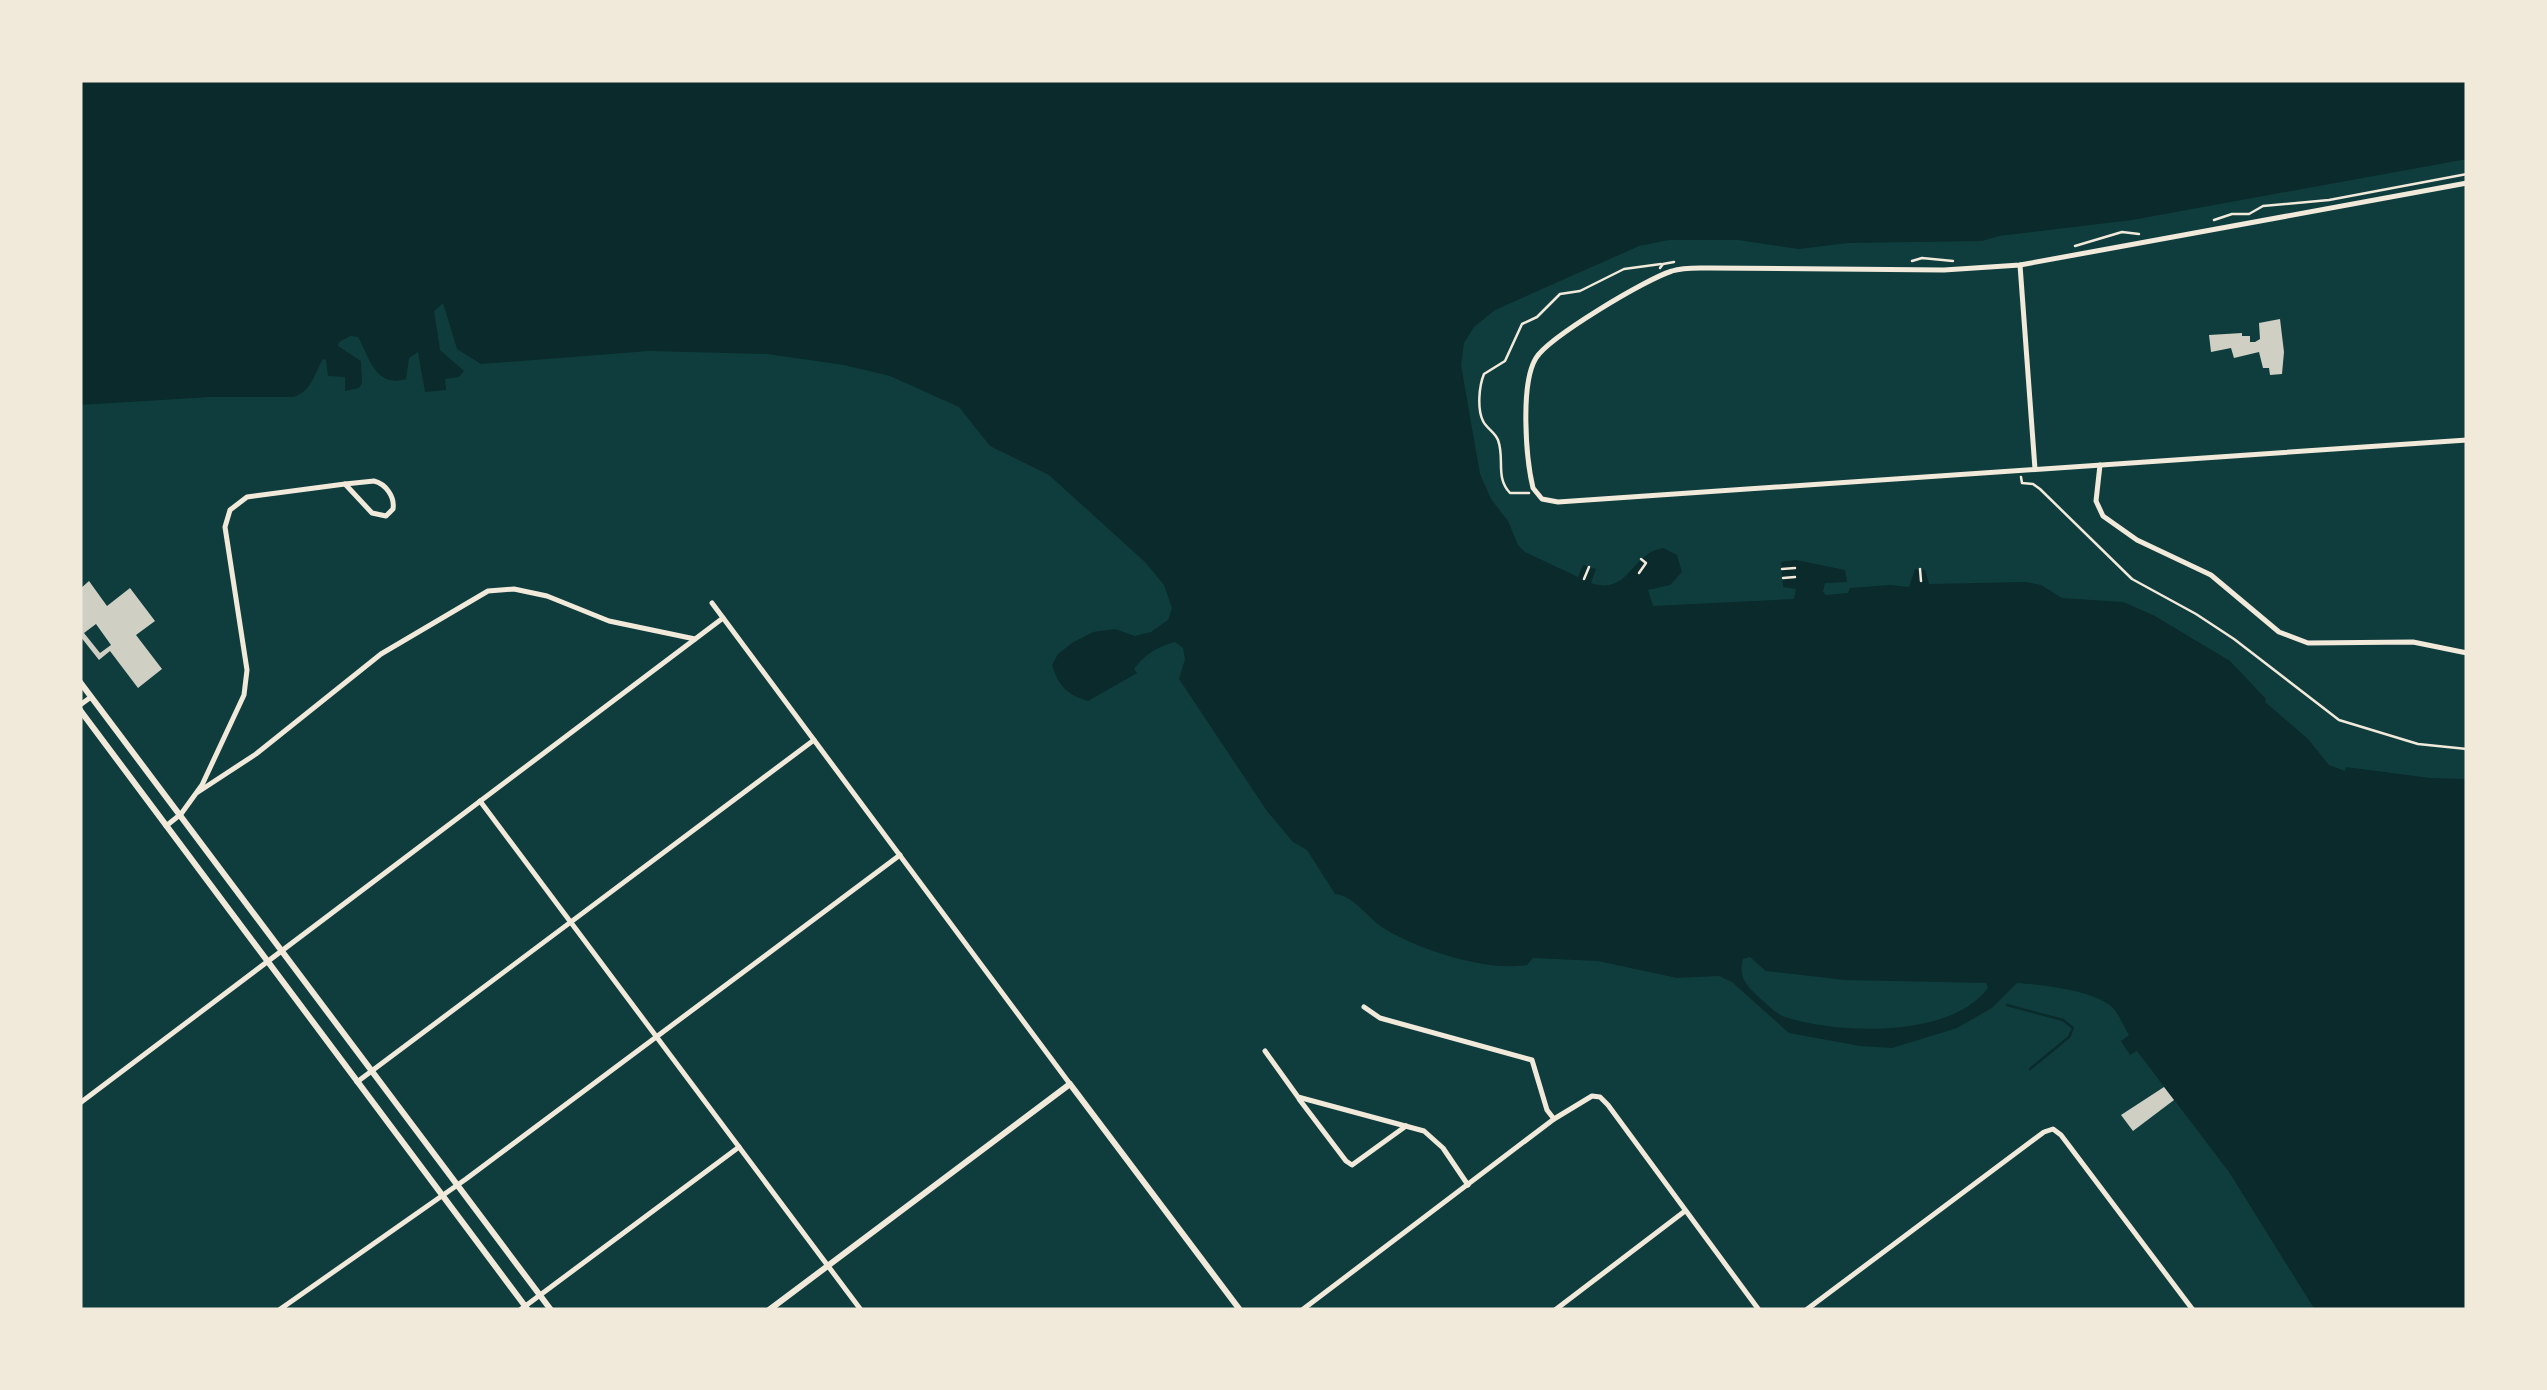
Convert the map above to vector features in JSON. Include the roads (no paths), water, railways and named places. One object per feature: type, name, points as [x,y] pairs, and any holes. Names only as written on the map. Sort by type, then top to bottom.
[{"type":"street","points":[[2467,183],[2020,265],[1944,270],[1673,271],[1561,335],[1537,356],[1529,376],[1528,399],[1529,469],[1537,495],[1558,502],[2467,440]]},
{"type":"street","points":[[2020,265],[2035,469]]},
{"type":"street","points":[[2100,465],[2096,501],[2103,516],[2138,540],[2211,575],[2279,632],[2308,643],[2413,642],[2467,653]]},
{"type":"street","points":[[166,826],[198,792],[238,712],[246,687],[225,527],[228,512],[247,496],[344,484],[379,482],[394,500],[393,509],[386,516],[376,515],[344,484]]},
{"type":"street","points":[[198,792],[256,754],[381,654],[488,591],[514,588],[609,621],[694,640]]},
{"type":"street","points":[[712,603],[1240,1310]]},
{"type":"street","points":[[80,1103],[723,618]]},
{"type":"street","points":[[80,682],[551,1310]]},
{"type":"street","points":[[91,697],[80,708],[524,1309],[739,1147]]},
{"type":"street","points":[[357,1082],[814,740]]},
{"type":"street","points":[[480,801],[861,1310]]},
{"type":"street","points":[[279,1310],[456,1186],[900,855]]},
{"type":"street","points":[[1364,1007],[1380,1018],[1527,1057],[1536,1064],[1545,1105],[1554,1120]]},
{"type":"street","points":[[1265,1051],[1352,1165],[1406,1126]]},
{"type":"street","points":[[768,1310],[1070,1084]]},
{"type":"street","points":[[1302,1310],[1554,1120],[1582,1100],[1596,1096],[1608,1106],[1759,1310]]},
{"type":"street","points":[[1298,1097],[1424,1131],[1436,1140],[1468,1185]]},
{"type":"street","points":[[1806,1310],[2053,1129],[2062,1135],[2193,1310]]},
{"type":"street","points":[[1555,1310],[1685,1211]]},
{"type":"water","points":[[80,80],[2467,80],[2467,159],[2132,220],[1982,241],[1848,243],[1799,249],[1738,240],[1669,240],[1639,246],[1495,310],[1474,327],[1464,343],[1461,365],[1480,474],[1518,545],[1578,577],[1583,565],[1596,569],[1591,583],[1614,584],[1652,551],[1663,548],[1677,555],[1682,572],[1670,585],[1648,590],[1653,606],[1794,599],[1796,589],[1783,587],[1781,562],[1796,560],[1845,570],[1847,582],[1825,583],[1826,595],[1848,593],[1850,588],[1909,587],[1915,569],[1925,570],[1929,584],[2026,582],[2041,585],[2062,598],[2123,602],[2153,615],[2230,661],[2329,765],[2345,771],[2346,767],[2467,779],[2467,1310],[2315,1310],[2229,1172],[2137,1051],[2130,1055],[2121,1041],[2129,1035],[2117,1013],[2092,996],[2017,983],[1992,1008],[1957,1028],[1892,1048],[1860,1046],[1789,1033],[1732,982],[1719,976],[1677,978],[1598,961],[1533,958],[1527,965],[1493,965],[1434,951],[1385,929],[1348,898],[1335,894],[1307,850],[1293,842],[1267,811],[1179,679],[1185,659],[1183,648],[1175,642],[1147,655],[1134,669],[1137,673],[1088,701],[1065,689],[1052,665],[1058,654],[1093,632],[1115,629],[1135,636],[1151,632],[1168,620],[1172,608],[1164,585],[1145,562],[1049,475],[990,446],[959,407],[890,376],[767,354],[649,351],[481,364],[457,349],[443,303],[434,311],[440,350],[464,371],[459,377],[445,379],[446,390],[425,392],[418,352],[409,358],[406,379],[387,379],[375,369],[358,337],[350,336],[338,346],[361,361],[359,388],[345,391],[345,377],[328,376],[323,359],[309,386],[294,397],[210,397],[80,405]],"holes":[[[1750,957],[1766,971],[1845,980],[1986,983],[1988,988],[1971,1005],[1921,1024],[1834,1027],[1775,1012],[1745,981],[1743,959]]]},
{"type":"waterway","points":[[2007,1005],[2063,1020],[2073,1028],[2069,1037],[2030,1069]]}]
